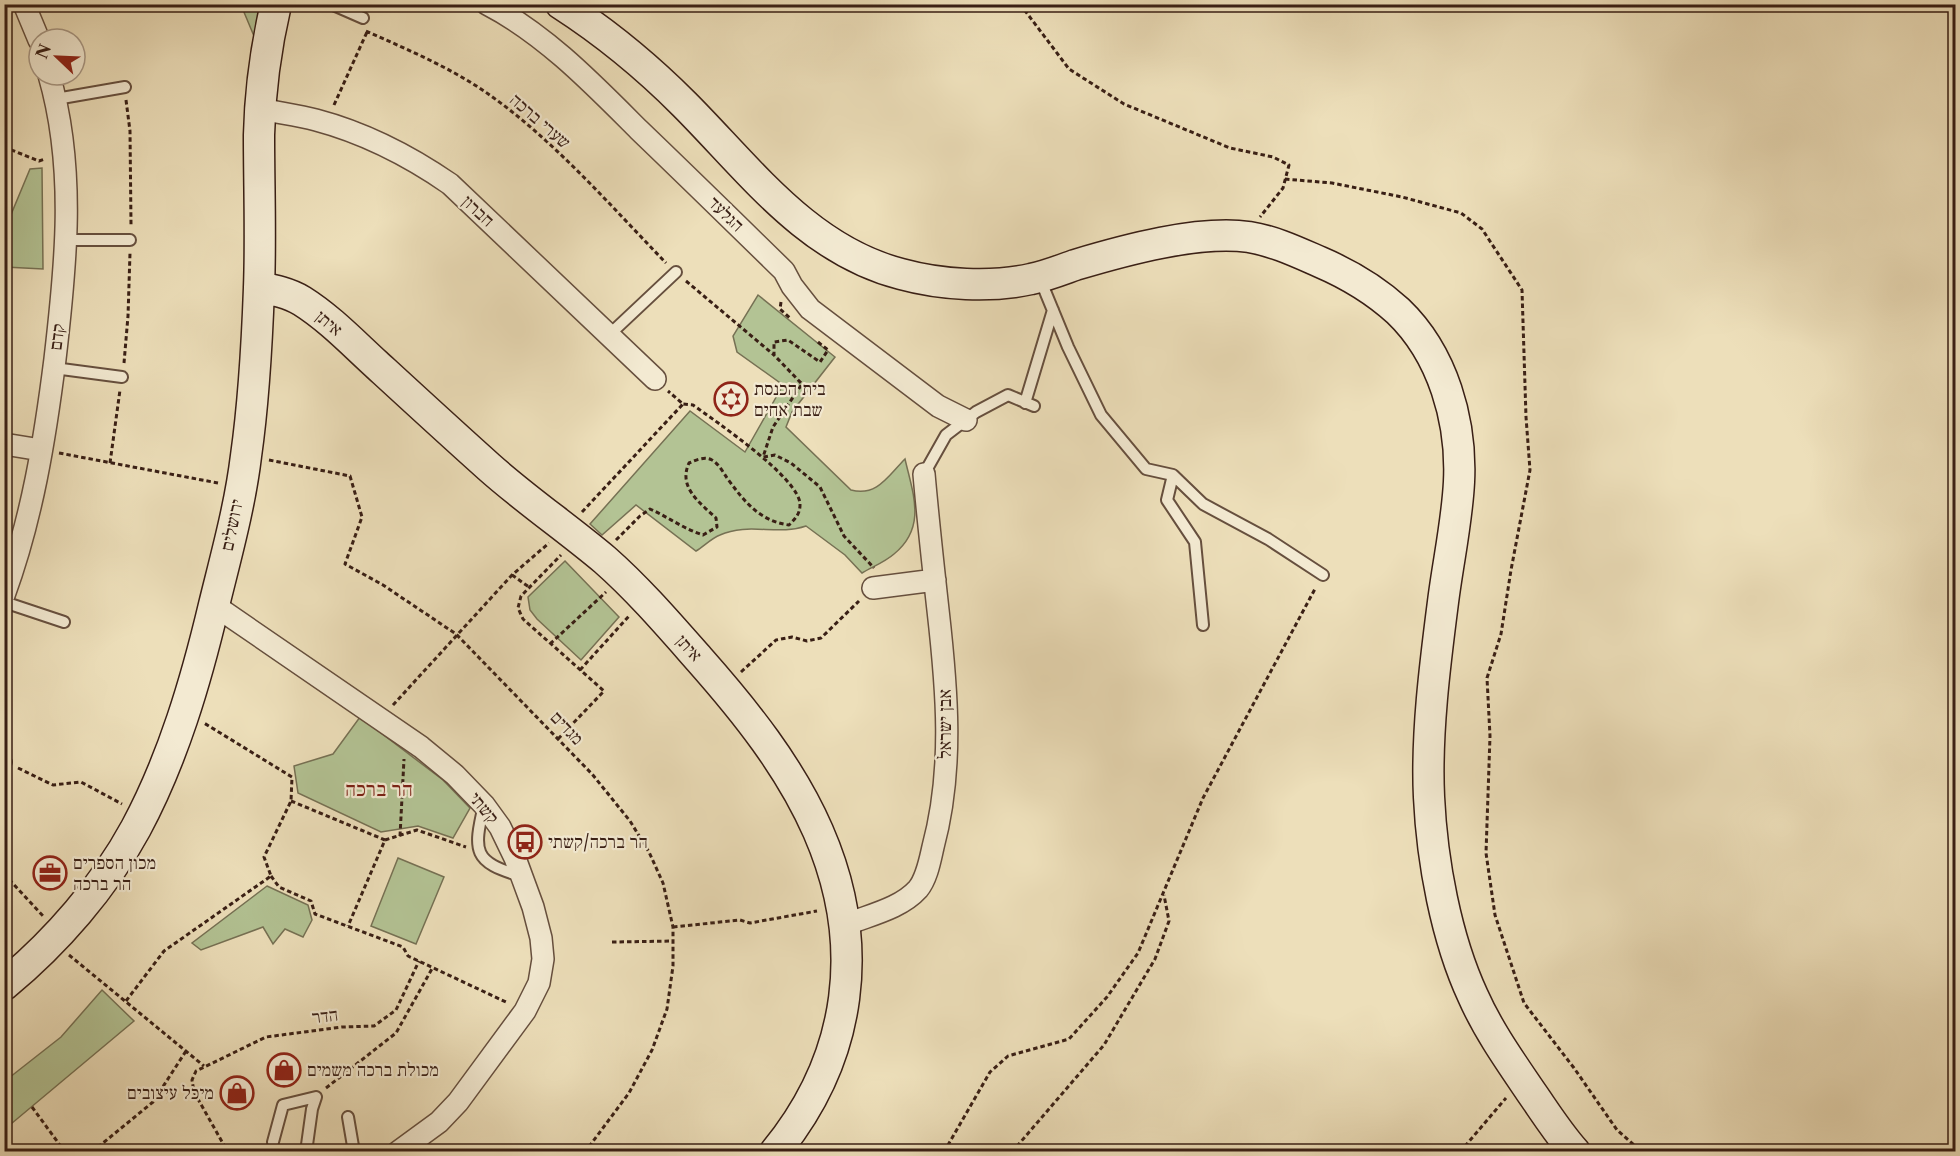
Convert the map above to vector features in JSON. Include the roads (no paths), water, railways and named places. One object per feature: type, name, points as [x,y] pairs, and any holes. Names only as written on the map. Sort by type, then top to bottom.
[{"type":"street","points":[[24,4],[34,27]]},
{"type":"street","name":"ירושלים","points":[[4,985],[55,936],[108,872],[142,814],[153,792],[184,711],[214,605],[246,456],[259,287],[261,109],[264,67],[276,4]]},
{"type":"street","name":"הגלעד","points":[[487,4],[504,13],[541,40],[592,83],[784,271],[792,286],[810,309],[938,406],[966,420]]},
{"type":"street","points":[[561,4],[612,41],[653,75],[691,111],[747,172],[791,213],[856,257],[896,273],[944,281],[997,283],[1040,277],[1102,257],[1158,244],[1221,236],[1244,237],[1273,243],[1346,274],[1384,299],[1409,323],[1423,341],[1437,366],[1446,390],[1458,439],[1460,477],[1442,611],[1429,777],[1431,825],[1445,905],[1465,979],[1486,1023],[1522,1080],[1575,1152]]},
{"type":"street","name":"קדם","points":[[4,595],[32,504],[54,368],[65,276],[64,151],[52,87]]},
{"type":"street","name":"חברון","points":[[261,109],[326,123],[354,132],[388,146],[450,184],[655,379]]},
{"type":"street","name":"איתן","points":[[259,287],[281,292],[300,300],[331,323],[498,476],[564,541],[600,556],[671,627],[724,687],[757,729],[794,785],[818,832],[837,887],[843,915],[848,970],[841,1016],[831,1055],[812,1097],[775,1152]]},
{"type":"street","points":[[4,444],[41,450]]},
{"type":"street","name":"אבן ישראל","points":[[843,915],[907,900],[920,887],[938,830],[948,735],[945,675],[924,474]]},
{"type":"street","points":[[881,587],[935,580]]},
{"type":"street","name":"קשתי","points":[[214,605],[406,737],[455,775],[484,805],[501,827],[516,858],[541,938],[543,959],[539,983],[525,1011],[458,1102],[439,1122],[398,1152]]},
{"type":"lane","points":[[332,4],[361,23]]},
{"type":"lane","points":[[56,99],[125,87]]},
{"type":"lane","points":[[66,240],[130,240]]},
{"type":"lane","points":[[609,335],[675,272]]},
{"type":"lane","points":[[1040,277],[1068,347],[1101,415],[1146,469],[1173,475],[1203,504],[1268,539],[1323,575]]},
{"type":"lane","points":[[924,474],[946,435],[976,412],[1008,396],[1030,404],[1053,310]]},
{"type":"lane","points":[[54,368],[122,377]]},
{"type":"lane","points":[[1173,475],[1167,500],[1195,542],[1203,625]]},
{"type":"lane","points":[[4,602],[64,622]]},
{"type":"lane","points":[[484,805],[476,846],[489,865],[522,877]]},
{"type":"lane","points":[[273,1142],[283,1105],[316,1097],[306,1152]]},
{"type":"lane","points":[[348,1117],[354,1152]]},
{"type":"place","name":"בית הכנסת שבת אחים","points":[[731,399]]},
{"type":"place","name":"הר ברכה/קשתי","points":[[525,842]]},
{"type":"place","name":"מכון הספרים הר ברכה","points":[[50,873]]},
{"type":"place","name":"מכולת ברכה משמים","points":[[284,1070]]},
{"type":"place","name":"מיכל עיצובים","points":[[237,1093]]},
{"type":"district","name":"הר ברכה","points":[[379,788]]}]
